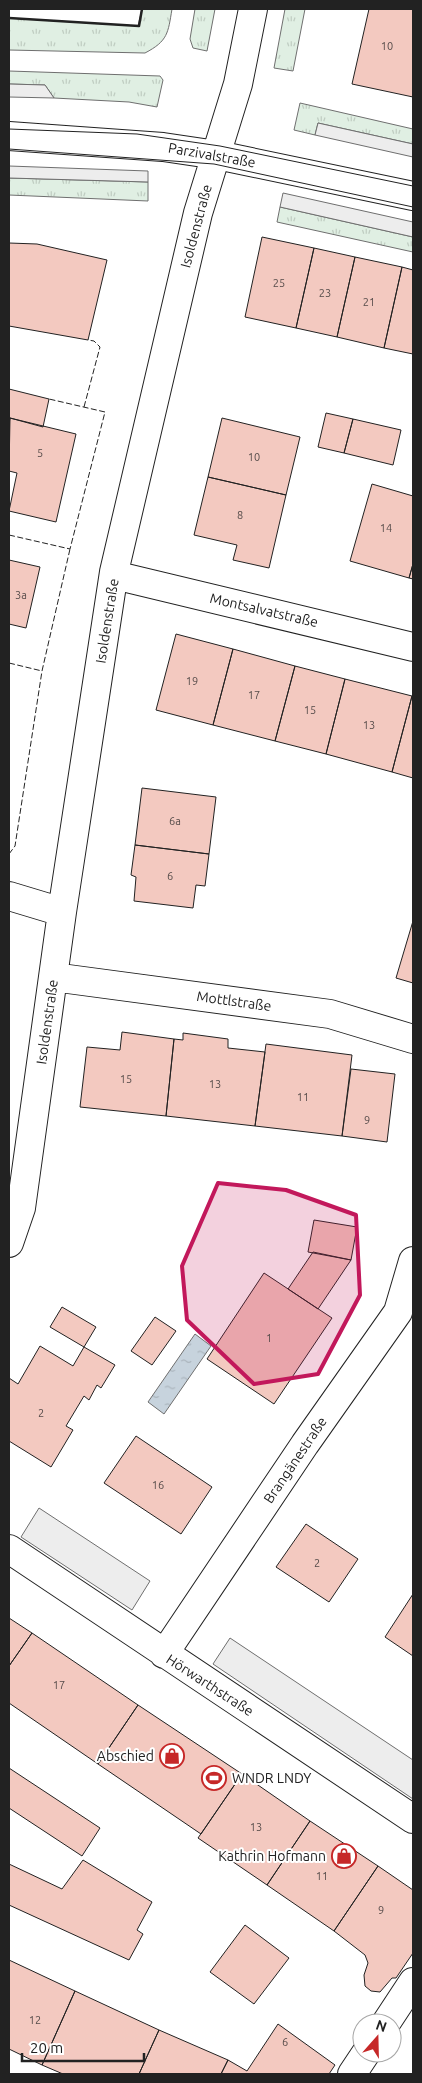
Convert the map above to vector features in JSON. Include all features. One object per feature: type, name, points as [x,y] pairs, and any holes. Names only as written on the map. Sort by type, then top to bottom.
[{"type":"street","name":"Isoldenstraße","points":[[9,1243],[21,1208],[62,912],[114,575],[198,213],[238,84],[253,9]]},
{"type":"street","name":"Parzivalstraße","points":[[9,136],[145,144],[217,155],[413,196]]},
{"type":"street","name":"Montsalvatstraße","points":[[114,575],[413,647]]},
{"type":"street","points":[[9,896],[62,912]]},
{"type":"street","name":"Mottlstraße","points":[[53,977],[330,1014],[413,1039]]},
{"type":"street","name":"Brangänestraße","points":[[164,1654],[305,1444],[398,1312],[413,1261]]},
{"type":"street","name":"Hörwarthstraße","points":[[9,1549],[413,1819]]},
{"type":"street","points":[[393,2013],[413,1982]]},
{"type":"street","points":[[352,2074],[359,2063]]},
{"type":"highlighted area","points":[[218,1183],[286,1190],[356,1215],[360,1295],[318,1374],[254,1384],[187,1320],[182,1266]]},
{"type":"green space","points":[[142,9],[172,9],[166,36],[153,49],[145,53],[9,50],[9,18],[138,26]]},
{"type":"green space","points":[[195,9],[215,9],[207,51],[193,48],[190,39]]},
{"type":"green space","points":[[285,9],[305,9],[293,71],[274,68]]},
{"type":"green space","points":[[9,71],[160,76],[163,80],[157,107],[129,102],[54,98],[45,85],[9,84]]},
{"type":"green space","points":[[300,103],[413,129],[413,144],[318,123],[315,135],[294,130]]},
{"type":"green space","points":[[9,178],[148,182],[148,201],[9,195]]},
{"type":"green space","points":[[280,207],[413,237],[413,252],[277,222]]},
{"type":"shaded area","points":[[9,84],[45,85],[54,98],[9,97]]},
{"type":"shaded area","points":[[318,123],[413,144],[413,157],[315,135]]},
{"type":"shaded area","points":[[9,166],[148,171],[148,182],[9,178]]},
{"type":"shaded area","points":[[283,193],[413,222],[413,237],[280,207]]},
{"type":"shaded area","points":[[39,1508],[150,1581],[132,1610],[21,1537]]},
{"type":"shaded area","points":[[230,1638],[413,1760],[413,1799],[213,1664]]},
{"type":"water","points":[[195,1334],[211,1346],[164,1414],[148,1402]]},
{"type":"building","points":[[369,9],[413,9],[413,97],[352,84]]},
{"type":"building","points":[[262,237],[314,248],[296,328],[245,317]]},
{"type":"building","points":[[9,243],[37,244],[107,260],[88,340],[9,326]]},
{"type":"building","points":[[314,248],[355,257],[337,337],[296,328]]},
{"type":"building","points":[[355,257],[402,267],[384,348],[337,337]]},
{"type":"building","points":[[402,267],[413,270],[413,354],[384,348]]},
{"type":"building","points":[[9,389],[49,399],[43,427],[10,418],[9,424]]},
{"type":"building","points":[[326,413],[353,419],[344,453],[318,447]]},
{"type":"building","points":[[10,418],[76,434],[56,522],[9,511],[17,473],[9,471]]},
{"type":"building","points":[[222,418],[300,437],[286,495],[208,477]]},
{"type":"building","points":[[353,419],[401,430],[393,465],[344,453]]},
{"type":"building","points":[[208,477],[286,495],[269,568],[233,560],[237,545],[194,535]]},
{"type":"building","points":[[372,484],[413,496],[413,564],[409,578],[350,561]]},
{"type":"building","points":[[9,560],[40,567],[26,628],[9,624]]},
{"type":"building","points":[[413,564],[413,579],[409,578]]},
{"type":"building","points":[[176,634],[233,649],[213,725],[156,710]]},
{"type":"building","points":[[233,649],[295,666],[275,741],[213,725]]},
{"type":"building","points":[[295,666],[345,679],[326,754],[275,741]]},
{"type":"building","points":[[345,679],[412,696],[392,772],[326,754]]},
{"type":"building","points":[[413,697],[413,778],[392,772]]},
{"type":"building","points":[[142,788],[216,797],[209,854],[135,845]]},
{"type":"building","points":[[135,845],[209,854],[205,886],[196,885],[193,908],[134,901],[136,877],[131,875]]},
{"type":"building","points":[[413,921],[413,983],[396,978]]},
{"type":"building","points":[[122,1032],[174,1039],[166,1116],[80,1107],[87,1047],[120,1050]]},
{"type":"building","points":[[183,1033],[228,1039],[228,1048],[265,1052],[255,1126],[166,1116],[174,1039],[183,1040]]},
{"type":"building","points":[[266,1044],[352,1055],[342,1136],[255,1126]]},
{"type":"building","points":[[351,1069],[395,1074],[387,1142],[342,1136]]},
{"type":"building","points":[[314,1220],[357,1227],[351,1260],[308,1252]]},
{"type":"building","points":[[313,1252],[351,1260],[318,1309],[288,1289]]},
{"type":"building","points":[[264,1273],[332,1318],[274,1404],[207,1359]]},
{"type":"building","points":[[62,1307],[96,1327],[84,1347],[50,1327]]},
{"type":"building","points":[[155,1317],[176,1331],[152,1365],[131,1351]]},
{"type":"building","points":[[40,1346],[73,1366],[84,1347],[115,1365],[101,1388],[97,1385],[89,1400],[84,1396],[66,1426],[73,1430],[51,1467],[9,1441],[9,1378],[18,1384]]},
{"type":"building","points":[[136,1436],[212,1487],[181,1534],[104,1483]]},
{"type":"building","points":[[306,1524],[358,1559],[329,1602],[276,1567]]},
{"type":"building","points":[[413,1594],[413,1656],[385,1637]]},
{"type":"building","points":[[9,1618],[32,1633],[9,1666]]},
{"type":"building","points":[[32,1633],[138,1705],[98,1764],[9,1703],[9,1666]]},
{"type":"building","points":[[138,1705],[242,1774],[201,1834],[98,1764]]},
{"type":"building","points":[[9,1768],[100,1828],[82,1856],[9,1808]]},
{"type":"building","points":[[242,1774],[310,1821],[267,1885],[198,1838]]},
{"type":"building","points":[[310,1821],[378,1866],[334,1931],[267,1885]]},
{"type":"building","points":[[83,1860],[152,1902],[137,1930],[143,1934],[129,1960],[9,1905],[9,1864],[62,1889]]},
{"type":"building","points":[[378,1866],[413,1890],[413,1953],[396,1978],[392,1978],[380,1992],[371,1991],[365,1986],[364,1975],[368,1963],[365,1955],[334,1931]]},
{"type":"building","points":[[245,1925],[289,1958],[254,2004],[210,1972]]},
{"type":"building","points":[[9,1960],[75,1991],[42,2065],[9,2049]]},
{"type":"building","points":[[75,1991],[159,2030],[139,2074],[63,2074],[42,2065]]},
{"type":"building","points":[[278,2024],[335,2065],[329,2074],[221,2074],[228,2060],[247,2071]]},
{"type":"building","points":[[159,2030],[228,2060],[221,2074],[139,2074]]},
{"type":"tram line","points":[[9,129],[137,134],[220,146],[413,186]]},
{"type":"tram line","points":[[9,149],[214,164],[413,207]]},
{"type":"fence","points":[[84,407],[100,347],[94,341],[88,340]]},
{"type":"fence","points":[[9,535],[70,549],[105,412],[49,399]]},
{"type":"fence","points":[[9,854],[15,846],[42,671],[70,549]]},
{"type":"fence","points":[[9,663],[42,671]]},
{"type":"wall","points":[[9,18],[139,26],[142,9]]},
{"type":"place","name":"Abschied","points":[[172,1756]]},
{"type":"place","name":"WNDR LNDY","points":[[214,1778]]},
{"type":"place","name":"Kathrin Hofmann","points":[[344,1856]]}]
